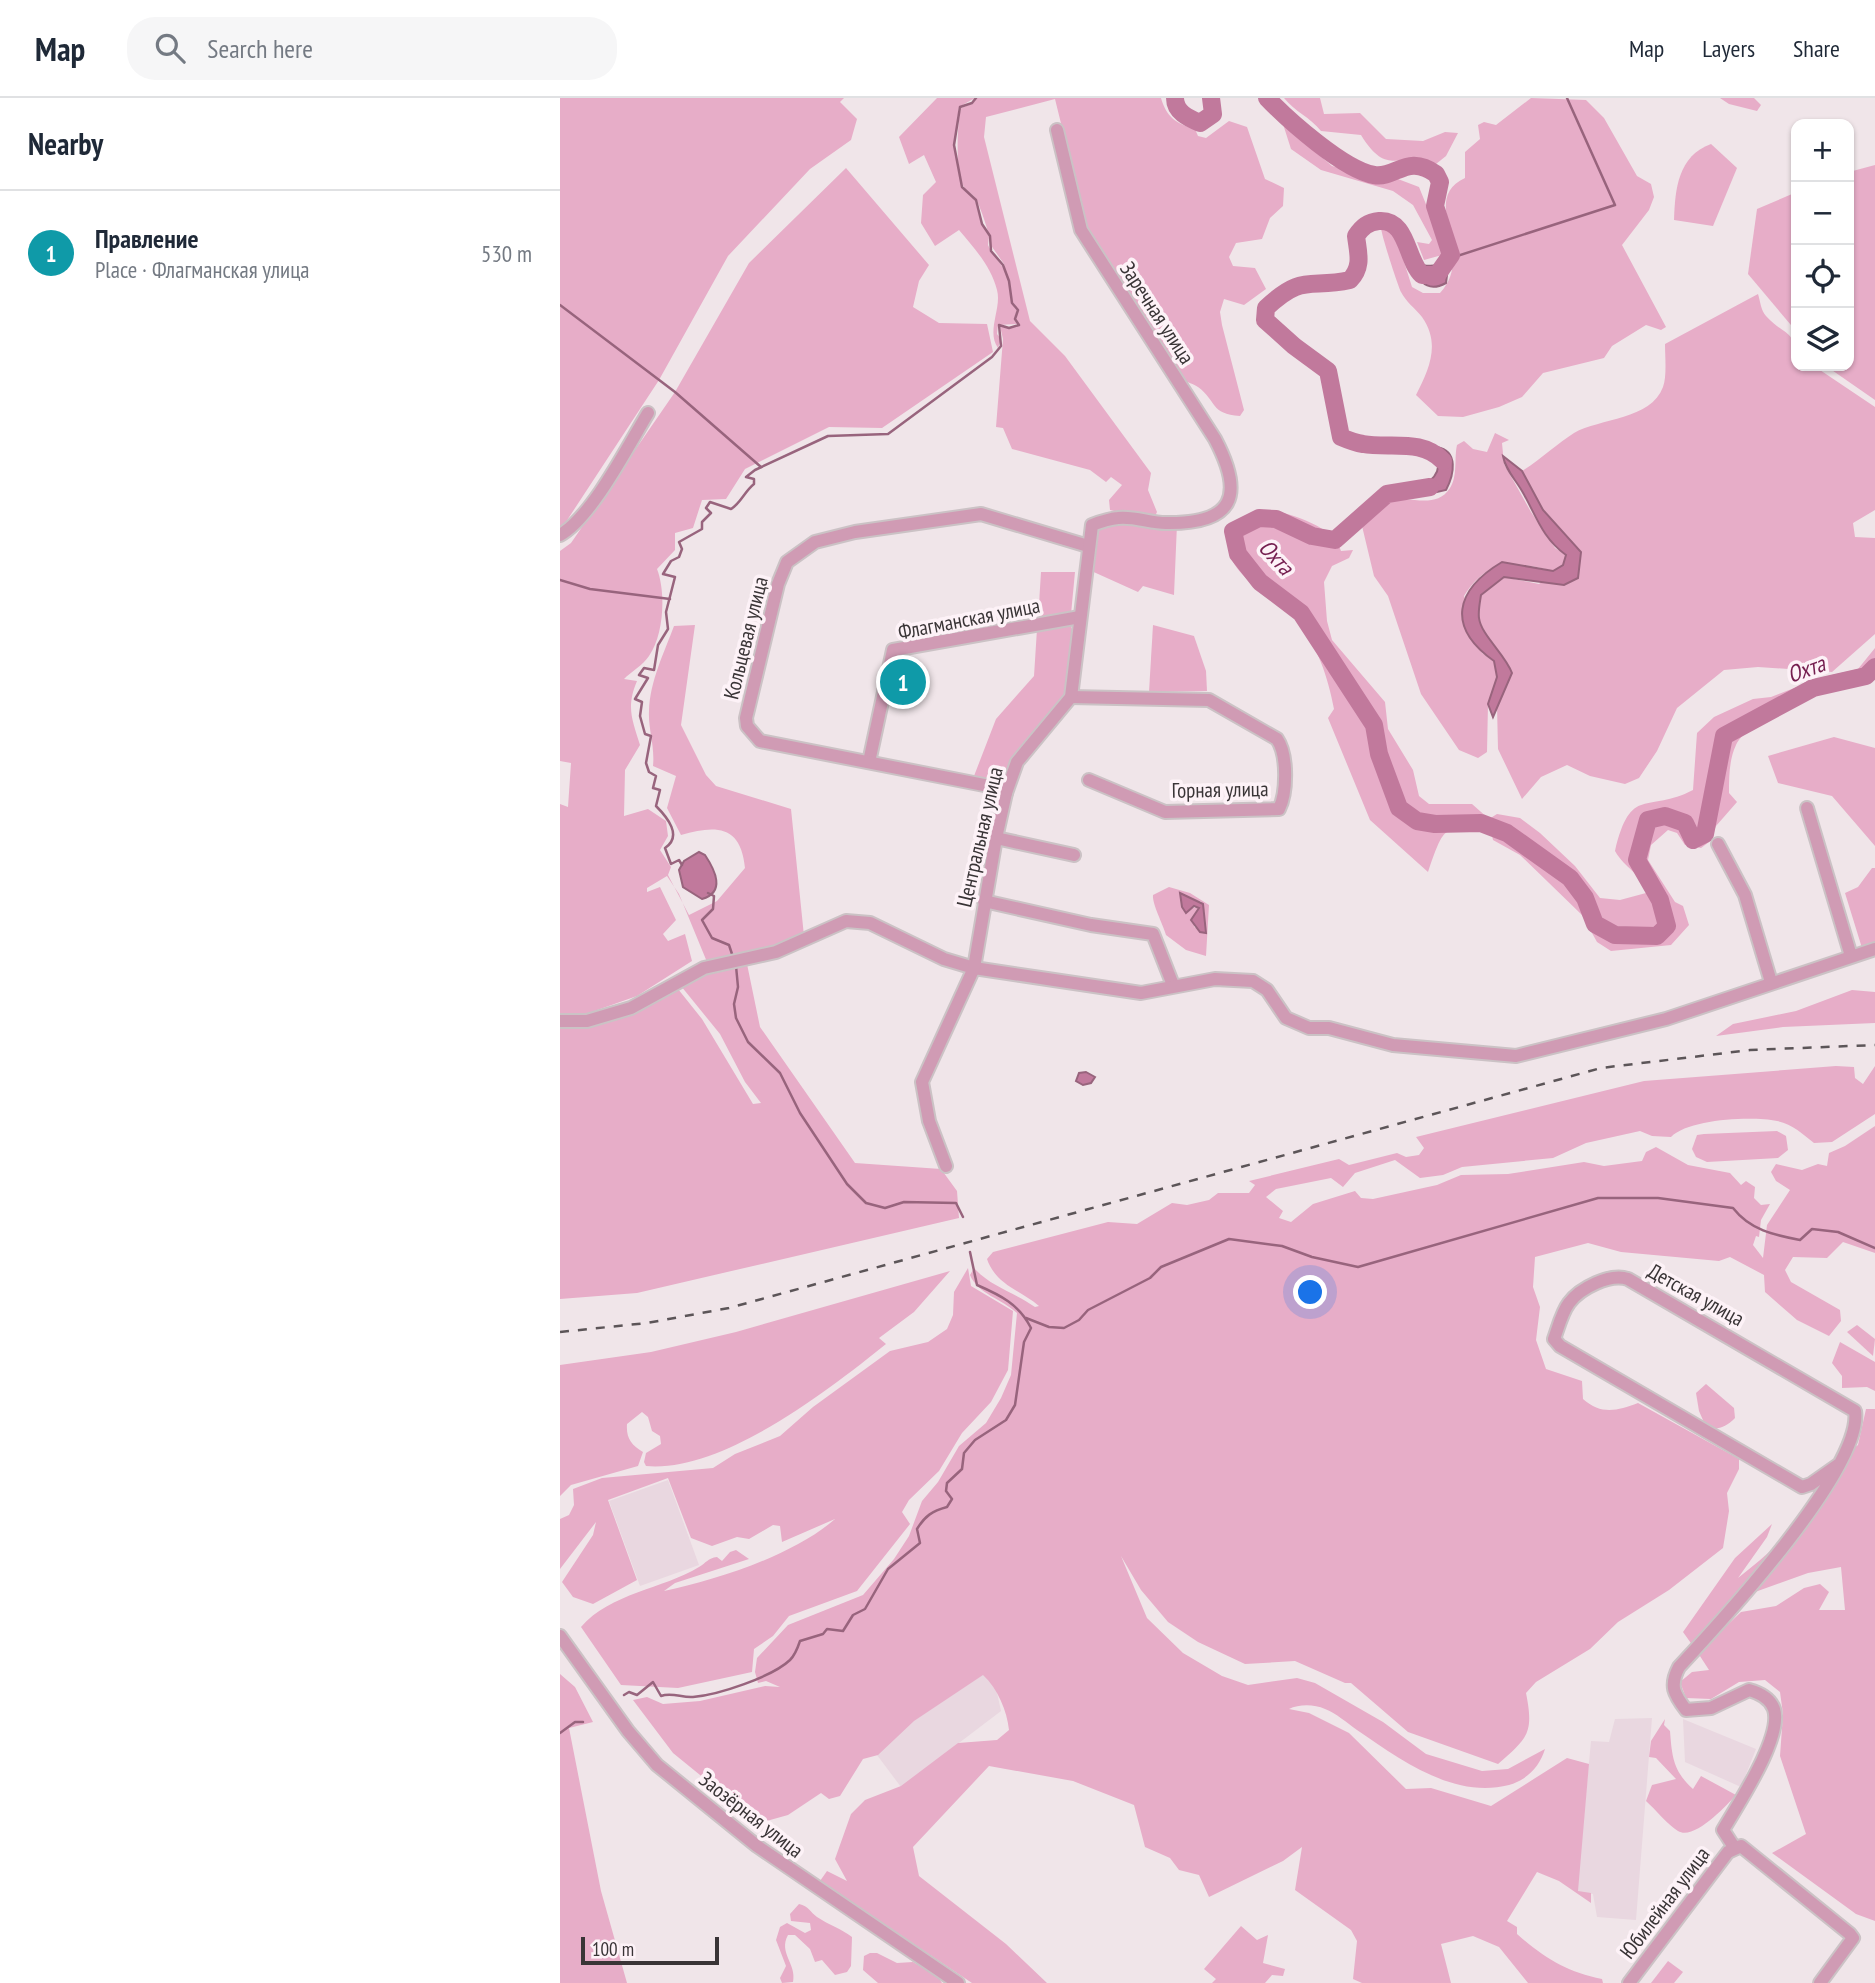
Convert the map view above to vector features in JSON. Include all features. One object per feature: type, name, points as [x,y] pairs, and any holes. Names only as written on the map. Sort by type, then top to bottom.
[{"type":"street","name":"Заречная улица","points":[[1057,131],[1081,230],[1226,460],[1232,488],[1224,510],[1214,516],[1166,523],[1126,517],[1091,525],[1088,546]]},
{"type":"street","points":[[560,535],[572,528],[589,508],[648,413]]},
{"type":"street","name":"Кольцевая улица","points":[[1006,793],[989,786],[760,741],[747,726],[746,719],[778,584],[787,562],[803,548],[822,540],[855,532],[981,514],[1088,546]]},
{"type":"street","points":[[1071,697],[1088,546]]},
{"type":"street","name":"Флагманская улица","points":[[869,762],[894,650],[1080,617]]},
{"type":"street","name":"Горная улица","points":[[1071,697],[1209,700],[1277,739],[1283,747],[1284,800],[1279,809],[1265,812],[1193,809],[1165,811],[1089,780]]},
{"type":"street","name":"Центральная улица","points":[[946,1166],[929,1121],[922,1082],[974,968],[996,838],[1006,793],[1017,762],[1071,697]]},
{"type":"street","points":[[1807,808],[1851,956]]},
{"type":"street","points":[[996,838],[1074,855]]},
{"type":"street","points":[[1718,844],[1745,895],[1771,982]]},
{"type":"street","points":[[984,901],[1091,925],[1153,934],[1172,985]]},
{"type":"street","points":[[560,1021],[587,1021],[621,1011],[704,968],[776,952],[846,921],[870,923],[944,959],[974,968],[1141,993],[1215,979],[1253,981],[1266,990],[1286,1018],[1309,1028],[1329,1028],[1393,1045],[1516,1056],[1666,1018],[1875,949]]},
{"type":"street","name":"Детская улица","points":[[1618,1276],[1628,1279],[1852,1406],[1855,1426],[1838,1465],[1811,1485],[1801,1487],[1560,1346],[1554,1339],[1567,1304],[1607,1278],[1618,1276]]},
{"type":"street","points":[[1734,1847],[1723,1830],[1759,1765],[1776,1723],[1775,1710],[1770,1700],[1749,1690],[1710,1708],[1686,1710],[1673,1693],[1672,1680],[1679,1667],[1804,1521],[1838,1465]]},
{"type":"street","name":"Заозёрная улица","points":[[560,1636],[628,1731],[657,1765],[766,1852],[957,1983]]},
{"type":"street","name":"Юбилейная улица","points":[[1629,1983],[1734,1847],[1741,1846],[1853,1938],[1819,1983]]},
{"type":"shaded area","points":[[560,98],[844,98],[840,102],[857,119],[851,140],[810,169],[728,256],[659,380],[560,531]]},
{"type":"shaded area","points":[[937,98],[975,98],[959,107],[954,145],[962,188],[975,200],[982,225],[989,236],[988,245],[1005,272],[1011,300],[1017,310],[1014,319],[1017,324],[998,325],[997,334],[1001,339],[998,348],[993,334],[998,297],[991,273],[959,230],[935,246],[921,223],[923,195],[936,182],[924,155],[909,164],[899,137]]},
{"type":"shaded area","points":[[977,98],[1161,98],[1173,118],[1182,125],[1195,129],[1198,136],[1206,138],[1229,121],[1247,127],[1265,179],[1284,188],[1283,206],[1270,218],[1262,239],[1236,243],[1229,257],[1233,266],[1255,268],[1266,289],[1244,305],[1224,299],[1220,312],[1244,410],[1240,416],[1230,415],[1219,410],[1198,387],[1182,380],[1086,225],[1055,99],[986,117],[984,137],[1030,321],[1065,356],[1151,473],[1148,490],[1157,512],[1153,520],[1110,510],[1109,500],[1122,485],[1111,477],[1106,482],[1090,470],[1012,449],[1003,428],[996,427],[1003,339],[1000,326],[1010,328],[1019,325],[1016,319],[1018,309],[1013,303],[1004,264],[990,244],[978,203],[964,187],[959,172],[958,136],[961,108],[972,104]]},
{"type":"shaded area","points":[[1284,98],[1320,98],[1324,114],[1360,113],[1386,139],[1423,141],[1445,132],[1458,133],[1446,156],[1436,164],[1387,160],[1370,148],[1361,135],[1321,131]]},
{"type":"shaded area","points":[[1531,98],[1586,100],[1604,118],[1637,176],[1651,184],[1654,197],[1649,210],[1622,245],[1666,327],[1661,330],[1646,325],[1612,346],[1604,358],[1543,373],[1522,397],[1499,407],[1463,417],[1438,416],[1416,395],[1431,356],[1428,327],[1401,292],[1381,228],[1386,224],[1399,237],[1412,287],[1423,293],[1440,293],[1450,278],[1453,262],[1446,199],[1452,187],[1465,178],[1465,152],[1480,139],[1478,125],[1484,122],[1496,125]]},
{"type":"shaded area","points":[[1720,98],[1754,98],[1761,105],[1757,111],[1729,104]]},
{"type":"shaded area","points":[[1283,124],[1332,166],[1378,178],[1390,176],[1419,187],[1436,229],[1442,255],[1424,260],[1417,242],[1429,244],[1432,240],[1413,205],[1393,191],[1321,170],[1291,149]]},
{"type":"shaded area","points":[[1711,144],[1737,168],[1713,226],[1674,220],[1680,175],[1691,157]]},
{"type":"shaded area","points":[[1875,165],[1875,400],[1833,371],[1854,371],[1854,171]]},
{"type":"shaded area","points":[[846,168],[929,265],[919,281],[913,307],[939,323],[987,324],[993,352],[882,428],[829,427],[745,469],[726,499],[702,500],[693,528],[675,533],[675,550],[657,569],[662,589],[658,637],[646,659],[624,679],[637,681],[631,706],[640,745],[625,770],[624,816],[648,809],[666,821],[668,836],[660,850],[671,867],[668,875],[674,887],[667,876],[647,888],[647,892],[660,887],[676,920],[663,934],[668,941],[685,934],[692,961],[637,996],[569,1020],[560,1019],[560,804],[568,807],[571,763],[560,761],[560,551],[571,543],[675,392],[749,263]]},
{"type":"shaded area","points":[[1791,194],[1791,325],[1748,274],[1757,209]]},
{"type":"shaded area","points":[[1450,252],[1446,283],[1432,287],[1422,282],[1411,257],[1420,264],[1435,266]]},
{"type":"shaded area","points":[[1758,294],[1764,314],[1791,338],[1791,371],[1821,371],[1875,407],[1875,510],[1853,523],[1855,537],[1875,538],[1875,634],[1832,672],[1758,667],[1724,670],[1677,708],[1657,751],[1639,778],[1625,784],[1590,776],[1567,765],[1541,777],[1522,799],[1498,749],[1497,706],[1512,673],[1481,624],[1481,595],[1504,577],[1539,584],[1581,552],[1543,510],[1522,471],[1574,433],[1624,417],[1648,406],[1657,398],[1663,387],[1665,344]]},
{"type":"shaded area","points":[[1495,433],[1509,440],[1502,443],[1504,464],[1531,512],[1555,548],[1566,555],[1563,565],[1553,571],[1514,564],[1492,569],[1473,584],[1464,596],[1482,653],[1494,661],[1497,677],[1488,704],[1487,752],[1478,758],[1459,750],[1421,694],[1388,596],[1374,576],[1362,526],[1373,511],[1385,503],[1397,500],[1432,500],[1442,496],[1450,488],[1454,478],[1457,445],[1464,441],[1473,449],[1487,452]]},
{"type":"shaded area","points":[[1423,449],[1444,449],[1452,458],[1451,478],[1446,490],[1424,495],[1407,490],[1419,487],[1434,477],[1438,460]]},
{"type":"shaded area","points":[[1503,456],[1522,471],[1543,510],[1581,552],[1578,578],[1564,585],[1504,577],[1481,595],[1481,624],[1512,673],[1493,717],[1488,704],[1497,677],[1494,661],[1468,635],[1462,609],[1466,597],[1474,584],[1502,562],[1553,571],[1563,565],[1566,555],[1545,534],[1508,470]]},
{"type":"shaded area","points":[[1268,510],[1288,514],[1321,528],[1337,542],[1341,551],[1353,550],[1349,558],[1332,566],[1324,582],[1327,621],[1332,640],[1385,702],[1388,729],[1413,770],[1419,796],[1429,804],[1472,804],[1489,819],[1497,814],[1520,818],[1575,866],[1600,898],[1620,900],[1646,893],[1637,875],[1615,851],[1621,830],[1627,817],[1643,804],[1677,797],[1693,790],[1697,733],[1714,717],[1753,699],[1771,697],[1823,677],[1858,669],[1875,648],[1875,677],[1857,686],[1824,693],[1789,706],[1762,720],[1742,737],[1736,745],[1729,775],[1729,793],[1737,802],[1716,826],[1709,842],[1701,848],[1685,845],[1677,833],[1668,830],[1651,845],[1648,860],[1675,902],[1683,906],[1689,925],[1671,945],[1611,951],[1597,942],[1582,915],[1520,855],[1493,840],[1490,827],[1445,833],[1428,872],[1370,820],[1328,718],[1334,709],[1332,697],[1311,641],[1288,611],[1243,575],[1229,552],[1229,538],[1234,525],[1243,517]]},
{"type":"shaded area","points":[[1107,523],[1177,524],[1174,595],[1143,586],[1138,592],[1087,569],[1093,528]]},
{"type":"shaded area","points":[[1041,572],[1075,572],[1071,614],[1038,621]]},
{"type":"shaded area","points":[[1069,623],[1072,629],[1064,701],[1011,758],[1002,783],[974,776],[996,719],[1034,676],[1037,629]]},
{"type":"shaded area","points":[[695,625],[681,725],[706,775],[716,786],[791,809],[804,936],[770,950],[707,962],[683,903],[689,915],[717,901],[745,868],[738,843],[725,832],[705,830],[681,835],[667,808],[676,776],[653,766],[649,711],[655,678],[674,626]]},
{"type":"shaded area","points":[[1153,625],[1194,636],[1206,671],[1207,691],[1149,692]]},
{"type":"shaded area","points":[[1834,737],[1875,748],[1875,846],[1832,796],[1778,783],[1768,756]]},
{"type":"shaded area","points":[[699,852],[709,861],[716,880],[714,891],[702,899],[683,887],[679,870],[684,861]]},
{"type":"shaded area","points":[[1872,868],[1875,868],[1875,945],[1862,948],[1845,893],[1858,887]]},
{"type":"shaded area","points":[[1169,887],[1190,893],[1209,905],[1206,956],[1186,950],[1166,935],[1153,895]],"holes":[[[1201,901],[1206,933],[1194,927],[1199,908],[1190,908]]]},
{"type":"shaded area","points":[[1180,893],[1203,904],[1206,933],[1200,932],[1191,920],[1199,908],[1194,906],[1186,913],[1182,907]]},
{"type":"shaded area","points":[[747,964],[760,1027],[855,1163],[941,1169],[957,1191],[959,1218],[637,1293],[560,1299],[560,1026],[630,1014],[678,989],[702,1019],[753,1104],[761,1103],[745,1082],[720,1034],[681,986],[706,971]]},
{"type":"shaded area","points":[[1852,990],[1875,992],[1875,1023],[1783,1027],[1716,1036],[1733,1024],[1796,1011]]},
{"type":"shaded area","points":[[1836,1066],[1854,1067],[1855,1078],[1863,1084],[1875,1066],[1875,1114],[1832,1142],[1814,1143],[1792,1127],[1777,1121],[1721,1120],[1692,1126],[1671,1137],[1652,1136],[1640,1131],[1586,1143],[1553,1158],[1462,1167],[1443,1175],[1420,1178],[1395,1160],[1355,1173],[1343,1187],[1331,1178],[1276,1189],[1266,1197],[1283,1211],[1279,1218],[1291,1222],[1313,1204],[1355,1191],[1361,1198],[1373,1199],[1437,1185],[1461,1175],[1508,1174],[1584,1162],[1604,1166],[1642,1161],[1646,1152],[1656,1147],[1688,1165],[1730,1173],[1741,1185],[1746,1181],[1755,1187],[1754,1198],[1761,1205],[1770,1204],[1761,1220],[1759,1237],[1756,1236],[1753,1245],[1763,1258],[1767,1225],[1790,1190],[1776,1181],[1771,1172],[1776,1164],[1802,1170],[1818,1164],[1827,1166],[1829,1153],[1875,1126],[1875,1253],[1843,1242],[1827,1258],[1793,1257],[1785,1270],[1791,1282],[1840,1310],[1841,1321],[1829,1336],[1797,1320],[1765,1292],[1764,1275],[1730,1257],[1719,1261],[1621,1252],[1588,1243],[1535,1257],[1533,1287],[1540,1307],[1536,1340],[1546,1369],[1582,1381],[1583,1399],[1596,1408],[1609,1410],[1638,1403],[1739,1459],[1739,1469],[1727,1493],[1729,1511],[1723,1548],[1669,1590],[1618,1622],[1590,1649],[1536,1682],[1526,1693],[1529,1726],[1526,1734],[1516,1748],[1498,1764],[1408,1732],[1351,1683],[1345,1683],[1295,1661],[1245,1664],[1198,1642],[1168,1622],[1141,1590],[1121,1556],[1147,1618],[1183,1653],[1222,1676],[1248,1685],[1297,1678],[1315,1683],[1383,1722],[1426,1754],[1482,1771],[1508,1769],[1545,1749],[1532,1772],[1516,1783],[1488,1788],[1468,1787],[1448,1782],[1410,1764],[1329,1711],[1307,1705],[1289,1709],[1309,1713],[1349,1733],[1406,1789],[1431,1788],[1491,1806],[1567,1758],[1589,1764],[1578,1891],[1591,1893],[1591,1903],[1559,1881],[1537,1872],[1507,1921],[1517,1927],[1517,1934],[1547,1957],[1567,1968],[1602,1979],[1603,1983],[1528,1983],[1499,1947],[1473,1936],[1441,1944],[1451,1983],[1362,1983],[1353,1979],[1357,1941],[1351,1930],[1295,1890],[1302,1847],[1283,1861],[1209,1897],[1199,1875],[1179,1870],[1170,1858],[1145,1847],[1134,1805],[1073,1781],[989,1766],[913,1847],[919,1876],[1006,1944],[1047,1983],[972,1983],[820,1881],[827,1871],[847,1881],[835,1859],[851,1814],[865,1800],[901,1786],[958,1743],[997,1740],[1009,1730],[1001,1701],[983,1675],[914,1721],[878,1755],[863,1759],[840,1796],[829,1799],[821,1793],[788,1815],[759,1823],[673,1753],[633,1700],[647,1697],[663,1704],[700,1701],[765,1686],[780,1687],[766,1681],[758,1683],[755,1672],[757,1658],[788,1625],[863,1595],[894,1559],[909,1536],[922,1501],[938,1482],[959,1446],[986,1423],[1011,1375],[1017,1313],[984,1292],[974,1282],[970,1275],[974,1268],[995,1285],[1035,1307],[1039,1306],[996,1275],[987,1259],[993,1252],[1108,1222],[1137,1224],[1172,1203],[1187,1205],[1209,1200],[1218,1193],[1249,1193],[1255,1185],[1249,1181],[1339,1159],[1349,1165],[1397,1153],[1406,1157],[1419,1155],[1424,1148],[1416,1137],[1644,1081]]},
{"type":"shaded area","points":[[1086,1072],[1095,1077],[1091,1083],[1083,1085],[1076,1081],[1079,1073]]},
{"type":"shaded area","points":[[1777,1131],[1786,1136],[1788,1150],[1778,1158],[1707,1162],[1696,1157],[1692,1149],[1697,1135]]},
{"type":"shaded area","points":[[968,1268],[971,1286],[1013,1311],[1008,1370],[991,1402],[962,1433],[939,1471],[909,1500],[902,1512],[910,1524],[857,1591],[789,1616],[773,1636],[754,1649],[752,1672],[678,1688],[621,1685],[581,1627],[593,1616],[622,1599],[685,1574],[711,1558],[717,1557],[722,1561],[730,1552],[736,1550],[749,1559],[675,1583],[664,1591],[731,1573],[777,1555],[835,1519],[782,1542],[780,1526],[773,1525],[749,1539],[737,1537],[712,1546],[691,1538],[668,1478],[608,1500],[637,1580],[593,1604],[573,1597],[562,1582],[593,1535],[596,1522],[560,1569],[560,1519],[569,1515],[574,1505],[573,1489],[602,1478],[713,1468],[735,1454],[780,1436],[813,1407],[890,1351],[928,1342],[947,1329],[953,1315],[954,1292]]},
{"type":"shaded area","points":[[950,1271],[914,1312],[879,1338],[886,1344],[805,1405],[773,1425],[708,1456],[676,1465],[646,1466],[646,1453],[661,1444],[660,1436],[652,1431],[648,1417],[642,1412],[627,1424],[630,1441],[643,1452],[638,1466],[571,1485],[560,1496],[560,1365],[651,1352],[736,1332]]},
{"type":"shaded area","points":[[1857,1325],[1875,1339],[1873,1356],[1847,1332]]},
{"type":"shaded area","points":[[1840,1342],[1875,1362],[1875,1391],[1867,1387],[1842,1388],[1842,1376],[1832,1363]]},
{"type":"shaded area","points":[[1706,1384],[1734,1408],[1735,1418],[1722,1427],[1706,1427],[1699,1411],[1696,1393]]},
{"type":"shaded area","points":[[1866,1409],[1875,1409],[1875,1921],[1856,1914],[1772,1853],[1806,1834],[1780,1756],[1783,1714],[1780,1692],[1765,1680],[1739,1682],[1711,1699],[1686,1698],[1680,1682],[1692,1672],[1709,1670],[1698,1653],[1741,1612],[1776,1606],[1804,1588],[1820,1584],[1829,1592],[1819,1610],[1845,1610],[1841,1567],[1808,1573],[1755,1592],[1693,1646],[1683,1632],[1735,1558],[1772,1524],[1767,1537],[1738,1578],[1775,1547],[1794,1526],[1831,1473],[1858,1445]]},
{"type":"shaded area","points":[[668,1480],[699,1565],[640,1586],[609,1501]]},
{"type":"shaded area","points":[[984,1673],[996,1688],[1001,1711],[901,1787],[877,1755],[914,1720]]},
{"type":"shaded area","points":[[560,1674],[575,1687],[593,1722],[569,1728],[601,1891],[627,1983],[560,1983]]},
{"type":"shaded area","points":[[1652,1718],[1636,1920],[1597,1917],[1593,1894],[1577,1892],[1591,1741],[1609,1742],[1615,1719]]},
{"type":"shaded area","points":[[1665,1719],[1664,1725],[1670,1731],[1675,1763],[1686,1782],[1693,1789],[1701,1776],[1736,1795],[1701,1827],[1685,1833],[1674,1829],[1646,1801],[1652,1785],[1676,1779],[1656,1758],[1649,1757],[1651,1741]]},
{"type":"shaded area","points":[[1683,1719],[1756,1749],[1741,1787],[1685,1762]]},
{"type":"shaded area","points":[[799,1904],[852,1937],[851,1966],[847,1972],[835,1975],[822,1960],[815,1962],[810,1949],[795,1935],[788,1935],[785,1947],[794,1976],[793,1982],[782,1983],[780,1978],[786,1966],[776,1940],[780,1927],[787,1923],[805,1933],[811,1930],[810,1923],[791,1921],[790,1914]]},
{"type":"shaded area","points":[[1241,1926],[1257,1940],[1268,1935],[1263,1963],[1285,1969],[1283,1976],[1272,1975],[1265,1983],[1212,1983],[1216,1979],[1204,1969]]},
{"type":"shaded area","points":[[877,1953],[897,1963],[913,1962],[938,1977],[942,1983],[878,1983],[863,1970],[864,1956]]},
{"type":"shaded area","points":[[1668,1961],[1683,1972],[1674,1983],[1651,1983]]},
{"type":"waterway","points":[[682,865],[679,860],[671,864],[665,848],[673,838],[673,832],[656,806],[660,790],[653,788],[656,776],[649,772],[646,763],[651,736],[645,734],[640,716],[642,702],[635,699],[648,678],[639,675],[644,668],[654,670],[658,645],[668,629],[666,612],[675,577],[663,574],[671,561],[679,557],[682,549],[679,542],[702,529],[702,522],[711,513],[706,508],[710,502],[731,509],[754,484],[754,479],[746,477],[755,470],[828,436],[888,434],[992,357],[1001,346],[999,325],[1009,328],[1019,325],[1015,319],[1018,310],[1012,303],[1009,281],[1003,265],[991,251],[990,236],[982,224],[976,200],[962,187],[954,145],[960,107],[972,103],[976,98]]},
{"type":"waterway","name":"Охта","points":[[1175,98],[1180,111],[1200,123],[1213,114],[1211,98]]},
{"type":"waterway","name":"Охта","points":[[1267,98],[1317,143],[1362,171],[1382,175],[1417,166],[1436,174],[1440,182],[1435,206],[1451,255],[1437,275],[1422,275],[1396,226],[1389,222],[1375,222],[1366,226],[1356,236],[1358,264],[1350,280],[1307,284],[1289,290],[1266,308],[1265,320],[1328,371],[1341,437],[1363,444],[1425,449],[1443,461]]},
{"type":"waterway","points":[[1451,258],[1615,205],[1567,98]]},
{"type":"waterway","points":[[560,305],[675,392],[761,467]]},
{"type":"waterway","name":"Охта","points":[[1430,487],[1387,494],[1335,540],[1312,536],[1276,519],[1259,518],[1233,531],[1238,554],[1260,582],[1301,613],[1374,725],[1379,754],[1399,808],[1417,821],[1435,824],[1481,823],[1507,833],[1570,878],[1585,898],[1595,924],[1615,935],[1657,936],[1667,926],[1660,900],[1637,860],[1648,820],[1665,816],[1685,823],[1693,840],[1705,834],[1724,736],[1813,688],[1866,676],[1875,667]]},
{"type":"waterway","points":[[560,580],[590,589],[670,599]]},
{"type":"waterway","points":[[708,893],[714,896],[713,909],[702,920],[712,938],[729,945],[733,957]]},
{"type":"waterway","points":[[736,966],[736,1018],[748,1042],[780,1073],[800,1113],[847,1184],[866,1203],[885,1208],[904,1202],[956,1203],[963,1217]]},
{"type":"waterway","points":[[1026,1318],[1049,1327],[1064,1328],[1079,1320],[1088,1310],[1150,1278],[1161,1267],[1229,1239],[1282,1246],[1312,1257],[1358,1267],[1598,1198],[1658,1198],[1733,1208],[1747,1222],[1772,1233],[1800,1240],[1812,1229],[1838,1232],[1875,1248]]},
{"type":"waterway","points":[[624,1695],[629,1692],[637,1695],[653,1682],[661,1696],[704,1696],[771,1673],[790,1660],[800,1641],[823,1634],[827,1629],[843,1631],[853,1615],[865,1609],[888,1569],[920,1543],[917,1529],[920,1524],[929,1515],[947,1507],[952,1499],[946,1491],[947,1483],[962,1469],[964,1453],[975,1440],[1006,1420],[1015,1405],[1024,1342],[1031,1328],[1015,1306],[977,1285],[970,1252]]},
{"type":"waterway","points":[[560,1733],[575,1722],[583,1722]]},
{"type":"railway","points":[[560,1332],[647,1323],[729,1308],[1601,1068],[1750,1050],[1875,1045]]},
{"type":"place","name":"Правление","points":[[903,682]]}]
